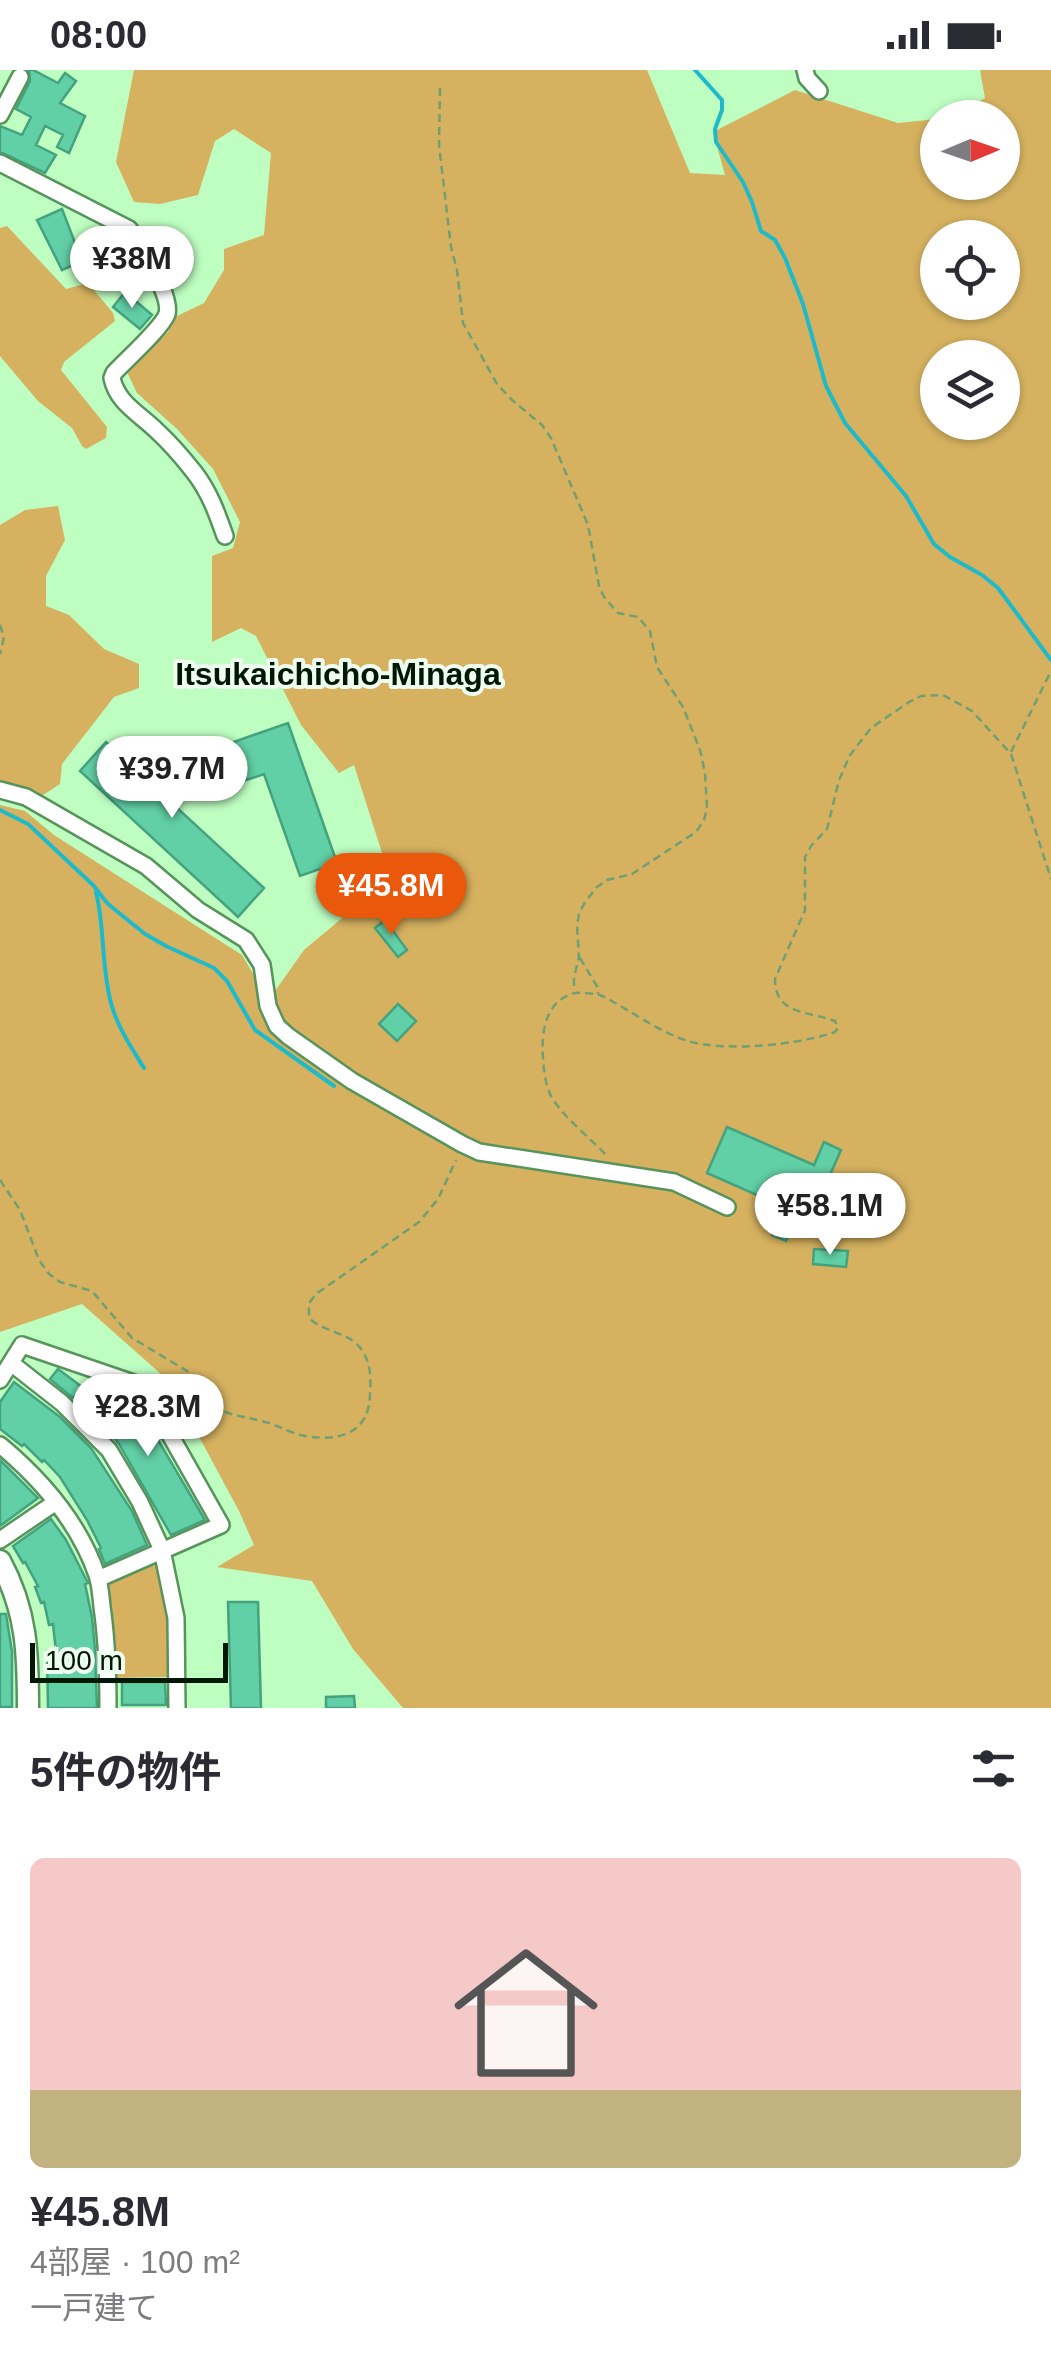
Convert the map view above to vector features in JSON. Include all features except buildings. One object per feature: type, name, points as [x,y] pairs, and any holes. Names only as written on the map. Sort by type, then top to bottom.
[{"type":"street","points":[[805,70],[818,91]]},
{"type":"street","points":[[0,115],[20,78]]},
{"type":"street","points":[[0,163],[111,218],[129,229],[142,246],[168,304],[166,318],[114,373],[113,385],[120,398],[196,474],[213,502],[224,536]]},
{"type":"street","points":[[0,790],[48,808],[146,866],[198,910],[246,940],[262,965],[268,1006],[276,1026],[352,1080],[462,1144],[479,1152],[674,1182],[727,1208]]},
{"type":"street","points":[[0,1380],[22,1345],[148,1388],[221,1525],[98,1578]]},
{"type":"street","points":[[11,1363],[62,1403],[109,1450],[140,1502],[162,1550],[176,1618],[178,1708]]},
{"type":"street","points":[[0,1444],[32,1472],[56,1502],[81,1539],[98,1578],[108,1661],[108,1708]]},
{"type":"street","points":[[0,1540],[56,1502]]},
{"type":"street","points":[[0,1562],[24,1619],[28,1708]]},
{"type":"path","points":[[440,88],[440,144],[463,323],[498,384],[551,438],[588,525],[598,586],[618,612],[638,617],[650,631],[657,667],[683,706],[705,773],[707,808],[696,832],[632,874],[607,880],[579,914],[574,993]]},
{"type":"path","points":[[0,625],[4,638],[0,654]]},
{"type":"path","points":[[1010,754],[1051,671]]},
{"type":"path","points":[[605,1154],[560,1109],[549,1092],[541,1037],[544,1020],[574,993],[598,994],[678,1037],[710,1046],[779,1042],[835,1032],[835,1020],[791,1009],[778,1000],[774,978],[804,910],[805,857],[827,829],[839,780],[850,755],[861,739],[909,702],[934,694],[944,696],[972,711],[1010,754],[1051,880]]},
{"type":"path","points":[[579,957],[598,994]]},
{"type":"path","points":[[0,1180],[20,1210],[39,1260],[49,1274],[60,1282],[92,1291],[132,1338],[192,1372],[210,1405],[303,1436],[323,1438],[338,1436],[364,1423],[370,1408],[369,1362],[347,1336],[313,1323],[309,1302],[432,1209],[462,1144]]},
{"type":"shaded area","points":[[134,70],[647,70],[690,173],[725,175],[713,132],[795,90],[898,123],[920,121],[920,200],[1020,200],[1020,100],[981,100],[985,98],[980,70],[1051,70],[1051,1708],[403,1708],[353,1649],[312,1581],[217,1567],[254,1545],[183,1407],[162,1375],[82,1304],[0,1332],[0,805],[25,811],[54,835],[242,955],[254,975],[263,1008],[304,950],[390,878],[354,765],[339,773],[301,725],[256,636],[241,628],[212,642],[212,556],[233,548],[240,522],[213,469],[137,393],[126,370],[168,332],[175,317],[204,303],[224,270],[224,249],[264,235],[271,153],[234,129],[215,141],[198,195],[160,204],[134,202],[116,162]]},
{"type":"shaded area","points":[[7,226],[66,289],[88,283],[113,313],[115,321],[64,362],[61,370],[107,427],[106,438],[86,449],[72,428],[38,401],[0,356],[0,228]]},
{"type":"shaded area","points":[[58,506],[65,540],[46,576],[46,606],[69,615],[104,649],[139,664],[139,688],[114,697],[62,764],[60,784],[40,797],[0,784],[0,525],[25,510]]},
{"type":"shaded area","points":[[149,1564],[157,1567],[169,1625],[170,1677],[115,1678],[113,1621],[106,1589],[111,1580]]},
{"type":"waterway","points":[[695,70],[722,100],[716,142],[743,182],[761,231],[775,240],[785,258],[803,304],[826,386],[845,423],[906,496],[934,544],[998,588],[1051,660]]},
{"type":"waterway","points":[[0,810],[28,824],[108,904],[145,934],[214,968],[227,981],[255,1030],[334,1086]]},
{"type":"waterway","points":[[96,892],[111,1003],[144,1068]]},
{"type":"district","name":"Itsukaichicho-Minaga","points":[[338,674]]}]
